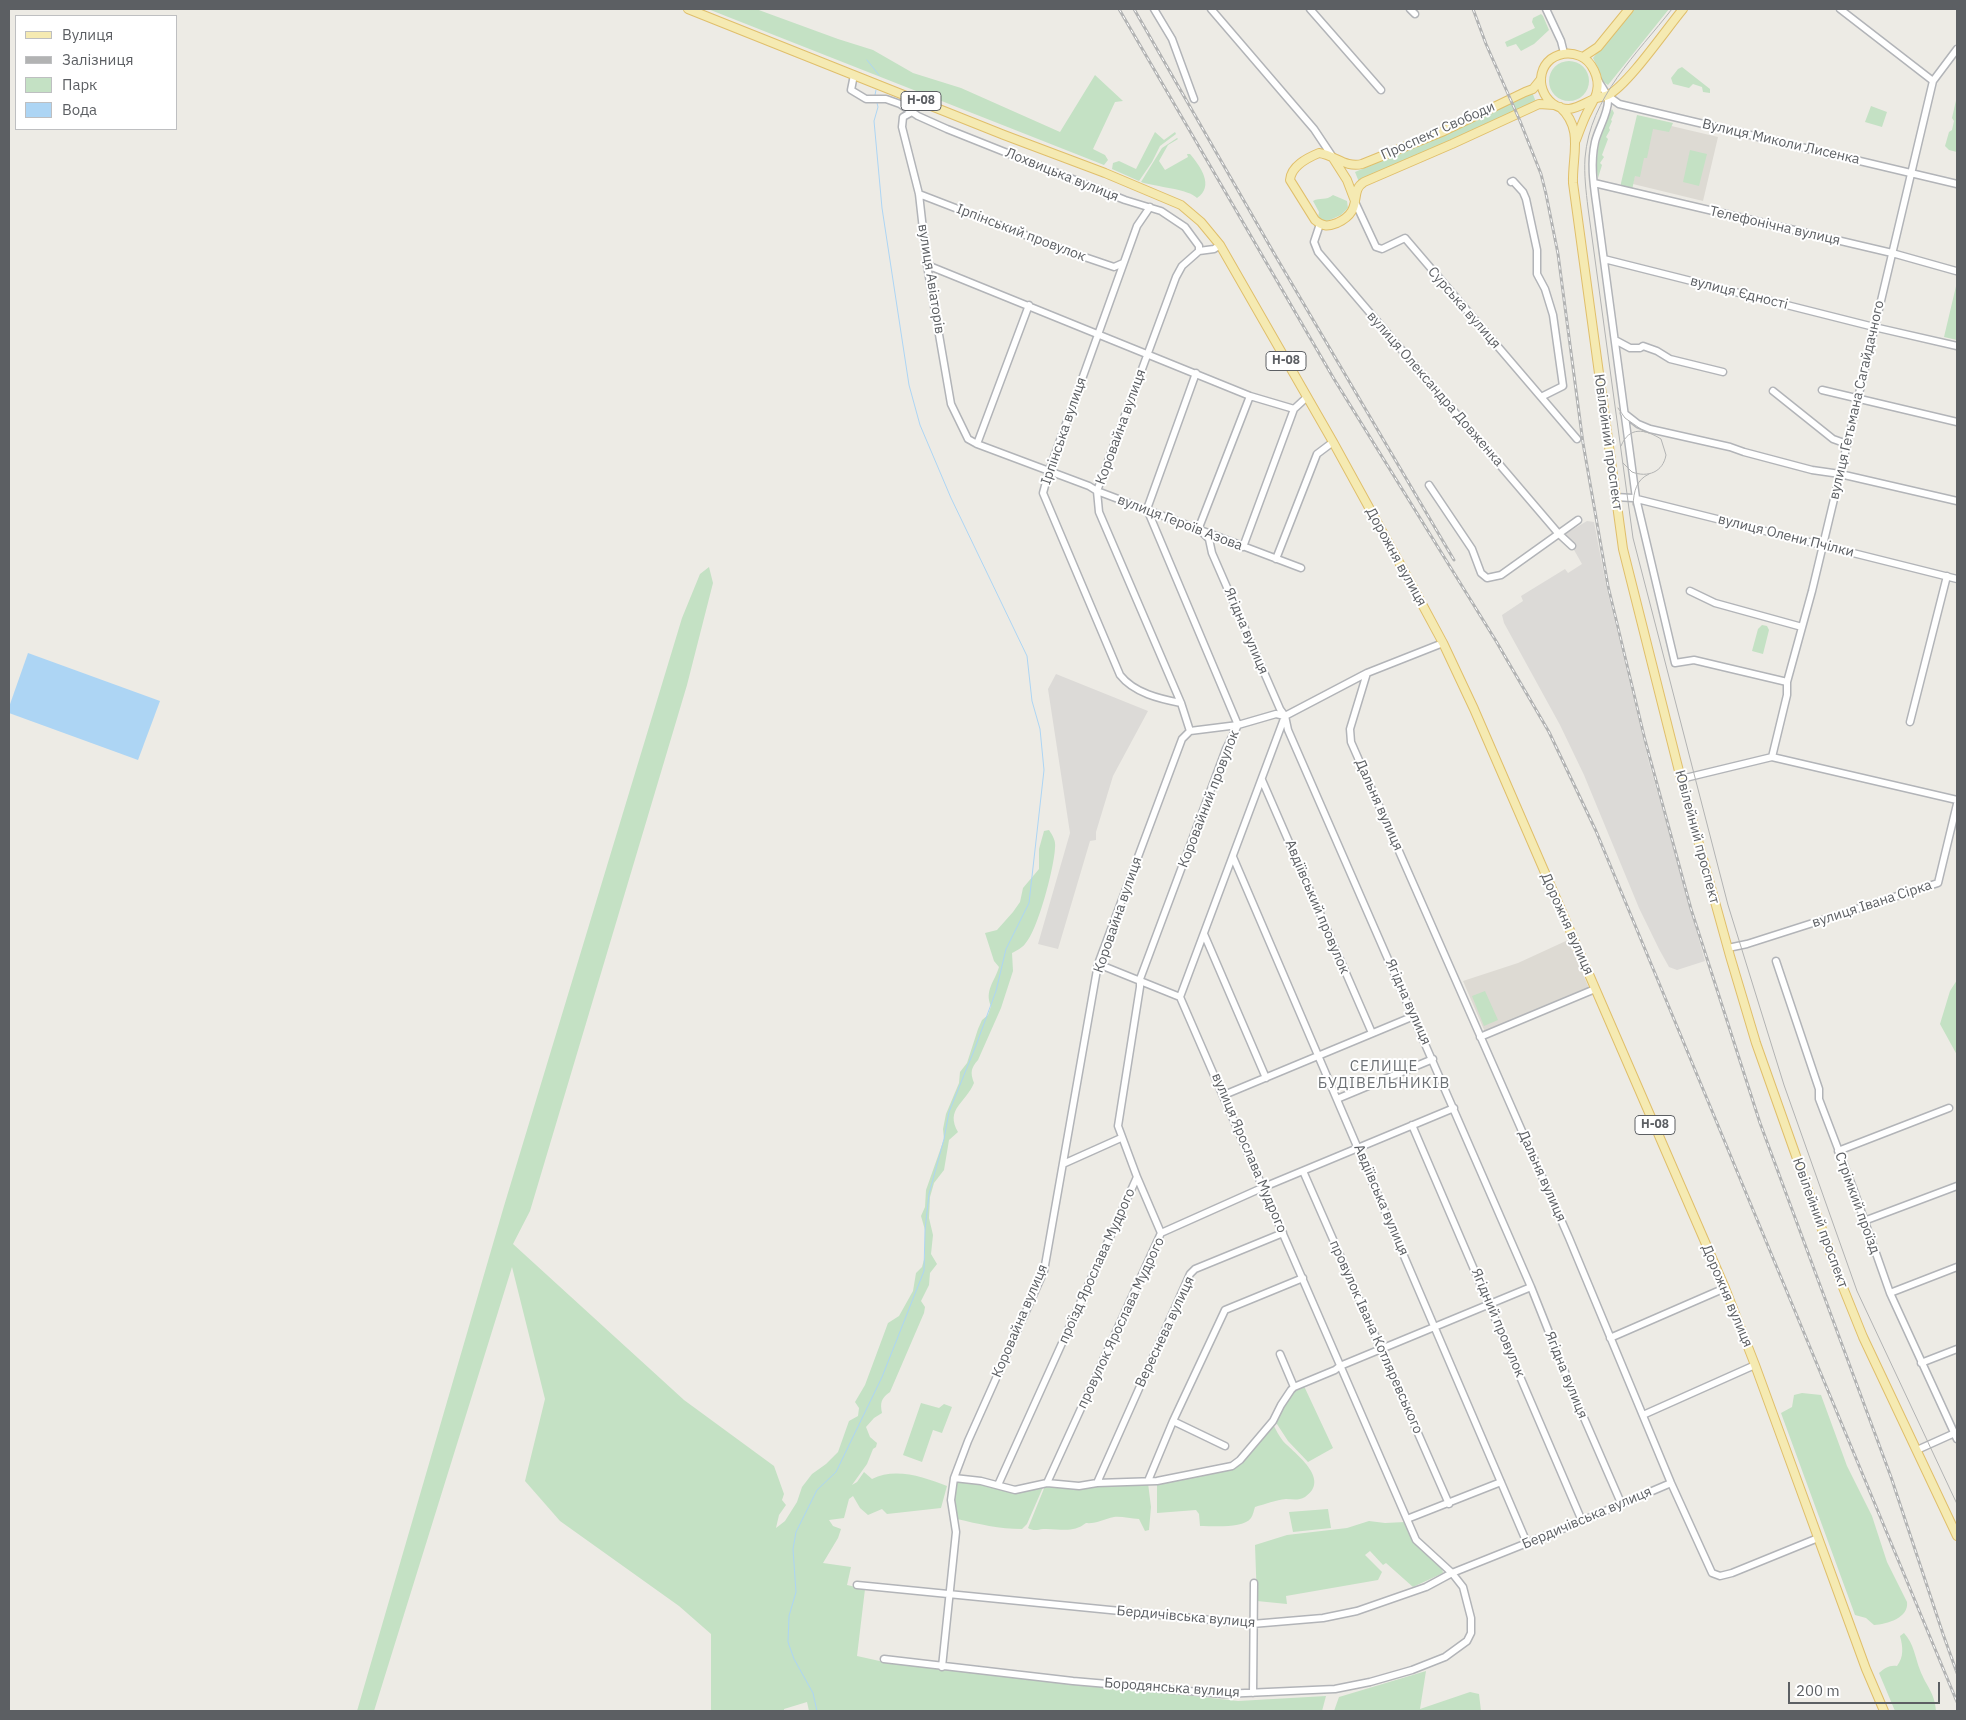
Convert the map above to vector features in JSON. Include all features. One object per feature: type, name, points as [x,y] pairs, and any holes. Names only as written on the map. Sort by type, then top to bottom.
[{"type":"main road","name":"Н-08","points":[[688,9],[854,75]]},
{"type":"main road","points":[[1583,57],[1598,47],[1629,9]]},
{"type":"main road","points":[[1576,141],[1594,99],[1598,86],[1596,77],[1590,62],[1583,57],[1574,54],[1564,54],[1551,60],[1544,69],[1541,79],[1544,94],[1557,106],[1570,109],[1579,107],[1594,99],[1608,96],[1626,80],[1683,9]]},
{"type":"main road","name":"Дорожня вулиця","points":[[854,75],[1181,205],[1192,212],[1220,245],[1333,442],[1443,643],[1480,721],[1725,1288],[1866,1669],[1884,1711]]},
{"type":"main road","points":[[1579,107],[1593,95],[1596,77]]},
{"type":"main road","name":"Проспект Свободи","points":[[1332,156],[1351,166],[1362,164],[1444,131],[1516,97],[1533,88],[1541,79]]},
{"type":"main road","name":"Проспект Свободи","points":[[1360,185],[1539,104],[1557,106]]},
{"type":"main road","name":"Ювілейний проспект","points":[[1557,106],[1571,120],[1574,127],[1576,141],[1573,183],[1623,549],[1681,779],[1728,948],[1759,1052],[1840,1280],[1863,1337],[1957,1536]]},
{"type":"main road","points":[[1347,180],[1353,185],[1360,185],[1355,202],[1351,214],[1346,219],[1331,226],[1320,224],[1315,220],[1290,180],[1295,168],[1312,156],[1319,153],[1332,156],[1347,180],[1355,202]]},
{"type":"street","points":[[1154,9],[1172,39],[1194,99]]},
{"type":"street","points":[[1210,9],[1314,129],[1332,156]]},
{"type":"street","points":[[1310,9],[1381,90]]},
{"type":"street","points":[[1410,9],[1415,14]]},
{"type":"street","points":[[1546,9],[1561,41],[1564,54]]},
{"type":"street","points":[[1840,9],[1933,81]]},
{"type":"street","name":"вулиця Гетьмана Сагайдачного","points":[[1772,758],[1787,695],[1787,682],[1823,546],[1933,81],[1957,48]]},
{"type":"street","name":"Лохвицька вулиця","points":[[854,75],[851,90],[861,97],[866,99],[886,99],[900,104],[946,129],[1125,200],[1150,207],[1173,218],[1185,227],[1199,246],[1199,251]]},
{"type":"street","points":[[1596,77],[1608,96],[1608,104],[1595,142],[1592,164],[1624,413],[1636,498],[1675,664],[1694,660],[1787,682]]},
{"type":"street","name":"Вулиця Миколи Лисенка","points":[[1608,96],[1619,104],[1957,184]]},
{"type":"street","name":"вулиця Авіаторів","points":[[912,112],[903,117],[902,126],[919,194],[927,265],[951,404],[959,424],[968,439],[977,444]]},
{"type":"street","points":[[1511,182],[1513,181],[1523,192],[1526,199],[1537,250],[1537,274],[1545,289],[1553,315],[1563,386],[1541,397]]},
{"type":"street","name":"Телефонічна вулиця","points":[[1594,183],[1892,253],[1956,271]]},
{"type":"street","name":"Ірпінський провулок","points":[[919,194],[1064,250],[1114,267]]},
{"type":"street","name":"Сурська вулиця","points":[[1355,202],[1376,247],[1382,249],[1405,238],[1577,439]]},
{"type":"street","name":"Ірпінська вулиця","points":[[1150,207],[1137,226],[1044,488],[1045,499],[1120,675],[1131,686],[1166,700],[1180,703]]},
{"type":"street","name":"вулиця Олександра Довженка","points":[[1320,224],[1314,242],[1318,252],[1558,533],[1572,546]]},
{"type":"street","points":[[1199,251],[1214,249],[1220,245]]},
{"type":"street","name":"Коровайна вулиця","points":[[942,1667],[956,1532],[951,1500],[954,1478],[968,1441],[1044,1271],[1098,964],[1182,739],[1190,731],[1180,703],[1099,512],[1097,491],[1165,305],[1182,266],[1199,251]]},
{"type":"street","name":"вулиця Єдності","points":[[1604,260],[1957,346]]},
{"type":"street","points":[[1119,275],[1114,267],[1124,262]]},
{"type":"street","points":[[927,265],[1250,396],[1294,409]]},
{"type":"street","points":[[977,444],[1029,306]]},
{"type":"street","points":[[1615,340],[1630,348],[1640,348],[1643,346],[1657,351],[1670,359],[1722,372]]},
{"type":"street","points":[[1147,509],[1196,373]]},
{"type":"street","points":[[1822,390],[1957,422]]},
{"type":"street","points":[[1773,392],[1833,439],[1847,444]]},
{"type":"street","points":[[1200,531],[1250,396]]},
{"type":"street","points":[[1243,547],[1294,409],[1306,397]]},
{"type":"street","points":[[1624,413],[1638,424],[1650,429],[1730,447],[1812,470],[1840,474],[1957,501]]},
{"type":"street","points":[[1276,559],[1317,454],[1333,442]]},
{"type":"street","name":"вулиця Героїв Азова","points":[[977,444],[1300,568]]},
{"type":"street","points":[[1429,485],[1472,549],[1481,573],[1487,578],[1501,575],[1578,520]]},
{"type":"street","name":"вулиця Олени Пчілки","points":[[1615,496],[1636,498],[1957,578]]},
{"type":"street","name":"Коровайний провулок","points":[[1140,979],[1226,749],[1238,725],[1147,509]]},
{"type":"street","name":"Ягідна вулиця","points":[[1200,531],[1209,539],[1220,570],[1280,709],[1285,716],[1288,730],[1454,1108],[1621,1503]]},
{"type":"street","points":[[1910,722],[1947,576]]},
{"type":"street","points":[[1690,590],[1715,603],[1802,627]]},
{"type":"street","points":[[1190,731],[1238,725],[1276,714],[1285,716],[1367,673],[1443,643]]},
{"type":"street","name":"Дальня вулиця","points":[[1367,673],[1350,729],[1351,742],[1565,1230],[1671,1482],[1712,1573],[1716,1575],[1732,1573],[1818,1538]]},
{"type":"street","points":[[1098,964],[1140,979],[1180,997],[1285,716]]},
{"type":"street","points":[[1681,779],[1772,758],[1957,802]]},
{"type":"street","name":"Авдіївський провулок","points":[[1262,780],[1372,1034]]},
{"type":"street","name":"вулиця Івана Сірка","points":[[1728,948],[1747,944],[1938,883],[1957,802]]},
{"type":"street","name":"Авдіївська вулиця","points":[[1233,857],[1527,1543]]},
{"type":"street","points":[[1204,934],[1266,1078]]},
{"type":"street","name":"Стрімкий проїзд","points":[[1776,961],[1819,1089],[1819,1099],[1890,1293],[1956,1435]]},
{"type":"street","name":"проїзд Ярослава Мудрого","points":[[998,1485],[1137,1177],[1118,1126],[1140,979]]},
{"type":"street","points":[[1480,1037],[1596,989]]},
{"type":"street","name":"вулиця Ярослава Мудрого","points":[[1180,997],[1416,1540],[1452,1573]]},
{"type":"street","points":[[1224,1095],[1414,1016]]},
{"type":"street","points":[[1337,1099],[1432,1058]]},
{"type":"street","name":"провулок Ярослава Мудрого","points":[[1047,1483],[1161,1233],[1454,1108]]},
{"type":"street","points":[[1838,1151],[1949,1108]]},
{"type":"street","name":"Ягідний провулок","points":[[1412,1126],[1582,1521]]},
{"type":"street","points":[[1063,1164],[1121,1138]]},
{"type":"street","name":"провулок Івана Котляревського","points":[[1303,1171],[1449,1504]]},
{"type":"street","points":[[1137,1177],[1161,1233]]},
{"type":"street","points":[[1864,1221],[1957,1186]]},
{"type":"street","name":"Вереснева вулиця","points":[[1097,1483],[1190,1274],[1195,1270],[1283,1233]]},
{"type":"street","points":[[1890,1293],[1957,1267]]},
{"type":"street","points":[[1148,1481],[1225,1310],[1302,1278]]},
{"type":"street","points":[[954,1478],[998,1485],[1007,1490],[1015,1490],[1047,1483],[1064,1486],[1156,1481],[1232,1466],[1240,1460],[1273,1421],[1280,1405],[1294,1387],[1531,1287]]},
{"type":"street","points":[[1610,1338],[1725,1288]]},
{"type":"street","points":[[1921,1363],[1957,1349]]},
{"type":"street","points":[[1280,1354],[1294,1387]]},
{"type":"street","points":[[1643,1415],[1755,1365]]},
{"type":"street","points":[[1174,1421],[1225,1446]]},
{"type":"street","points":[[1917,1450],[1956,1435]]},
{"type":"street","points":[[1407,1519],[1501,1482]]},
{"type":"street","name":"Бердичівська вулиця","points":[[857,1585],[1252,1624],[1323,1618],[1357,1611],[1426,1587],[1452,1573],[1582,1521],[1671,1482]]},
{"type":"street","name":"Бородянська вулиця","points":[[884,1659],[942,1667],[1223,1694],[1335,1690],[1412,1670],[1445,1657],[1466,1642],[1471,1633],[1472,1626],[1463,1587],[1452,1573]]},
{"type":"street","points":[[1253,1694],[1252,1624],[1254,1583]]},
{"type":"shaded area","points":[[1646,120],[1718,137],[1703,201],[1633,184]]},
{"type":"shaded area","points":[[1587,521],[1594,522],[1606,585],[1648,759],[1705,961],[1677,970],[1669,967],[1659,949],[1639,908],[1584,775],[1560,725],[1504,623],[1502,615],[1523,601],[1521,596],[1565,569],[1568,573],[1582,564],[1565,534]]},
{"type":"shaded area","points":[[1056,674],[1148,711],[1113,776],[1096,832],[1096,840],[1090,841],[1058,949],[1038,944],[1070,833],[1048,689]]},
{"type":"shaded area","points":[[1568,940],[1589,988],[1485,1032],[1463,981],[1518,963]]},
{"type":"green space","points":[[708,9],[756,9],[873,50],[913,73],[961,88],[1060,132],[1095,75],[1123,101],[1115,102],[1093,149],[1105,155],[1108,160],[1104,165]]},
{"type":"green space","points":[[1633,9],[1669,9],[1608,85],[1602,81],[1593,58]]},
{"type":"green space","points":[[1541,14],[1549,30],[1534,44],[1521,51],[1516,44],[1507,47],[1505,42],[1535,28],[1532,22],[1533,18]]},
{"type":"green space","points":[[1573,61],[1580,64],[1586,70],[1589,81],[1588,89],[1580,98],[1573,101],[1565,101],[1558,98],[1550,89],[1549,77],[1552,70],[1561,62]]},
{"type":"green space","points":[[1682,67],[1710,89],[1710,93],[1703,92],[1702,87],[1693,84],[1689,88],[1673,84],[1671,78]]},
{"type":"green space","points":[[1532,92],[1536,102],[1359,182],[1355,172],[1444,134]]},
{"type":"green space","points":[[1957,96],[1957,152],[1949,150],[1945,146],[1949,132],[1952,130],[1954,121],[1952,118]]},
{"type":"green space","points":[[1871,106],[1887,112],[1882,127],[1865,122]]},
{"type":"green space","points":[[1612,109],[1614,113],[1610,130],[1606,137],[1608,139],[1602,155],[1604,157],[1600,163],[1602,165],[1598,178],[1599,142]]},
{"type":"green space","points":[[1637,115],[1673,123],[1669,132],[1653,129],[1647,158],[1644,158],[1640,177],[1635,176],[1632,190],[1621,187],[1621,183]]},
{"type":"green space","points":[[1155,132],[1164,140],[1175,132],[1176,134],[1160,146],[1139,181],[1112,169],[1113,163],[1119,161],[1136,169]]},
{"type":"green space","points":[[1177,138],[1168,145],[1159,161],[1165,170],[1188,157],[1187,154],[1190,154],[1198,164],[1205,182],[1205,188],[1197,198],[1180,190],[1141,182],[1162,148]]},
{"type":"green space","points":[[1690,150],[1707,154],[1699,186],[1683,182]]},
{"type":"green space","points":[[1333,195],[1347,201],[1348,208],[1341,215],[1325,222],[1318,218],[1319,212],[1313,201]]},
{"type":"green space","points":[[1957,282],[1957,340],[1944,337]]},
{"type":"green space","points":[[709,567],[713,583],[687,685],[530,1211],[513,1244],[684,1400],[774,1466],[784,1494],[782,1500],[786,1505],[779,1515],[776,1528],[785,1521],[797,1502],[802,1487],[812,1474],[838,1452],[849,1421],[858,1416],[859,1408],[855,1402],[865,1385],[888,1323],[899,1316],[913,1291],[916,1273],[922,1267],[925,1256],[925,1230],[921,1216],[925,1207],[926,1190],[944,1139],[943,1129],[946,1114],[959,1083],[960,1072],[967,1063],[978,1029],[982,1020],[988,1015],[991,1006],[989,991],[999,967],[994,961],[985,933],[997,930],[1020,902],[1023,888],[1039,869],[1039,849],[1044,831],[1049,830],[1054,839],[1055,848],[1040,913],[1030,937],[1021,948],[1012,953],[1013,971],[1001,1008],[973,1068],[974,1083],[955,1112],[954,1118],[958,1132],[949,1140],[944,1170],[934,1183],[930,1197],[929,1218],[933,1235],[931,1254],[937,1264],[930,1273],[929,1285],[921,1301],[925,1307],[924,1313],[890,1392],[882,1401],[882,1413],[874,1418],[866,1427],[870,1437],[877,1443],[867,1464],[852,1485],[857,1482],[864,1472],[872,1479],[881,1475],[900,1474],[929,1479],[947,1486],[941,1508],[887,1514],[882,1509],[868,1515],[860,1508],[853,1496],[849,1499],[844,1518],[829,1520],[833,1526],[841,1529],[838,1538],[823,1563],[851,1567],[847,1585],[865,1589],[857,1656],[884,1662],[1238,1701],[1326,1696],[1322,1711],[809,1711],[807,1702],[784,1709],[784,1711],[711,1711],[711,1634],[679,1606],[560,1521],[525,1481],[545,1399],[512,1267],[374,1711],[357,1711],[504,1206],[682,618],[700,574]]},
{"type":"green space","points":[[1762,625],[1767,626],[1769,630],[1763,654],[1752,651],[1758,629]]},
{"type":"green space","points":[[1957,980],[1957,1055],[1940,1024],[1950,991]]},
{"type":"green space","points":[[1485,991],[1498,1020],[1484,1026],[1472,996]]},
{"type":"green space","points":[[1304,1386],[1333,1448],[1308,1462],[1288,1441],[1275,1421],[1289,1395]]},
{"type":"green space","points":[[1802,1393],[1821,1395],[1847,1466],[1872,1516],[1887,1562],[1907,1602],[1905,1612],[1891,1622],[1874,1625],[1866,1618],[1855,1615],[1781,1413],[1792,1407],[1794,1395]]},
{"type":"green space","points":[[921,1403],[939,1408],[944,1404],[952,1407],[942,1433],[933,1430],[922,1462],[903,1455]]},
{"type":"green space","points":[[1273,1424],[1283,1441],[1302,1459],[1313,1475],[1312,1490],[1305,1497],[1278,1500],[1255,1507],[1251,1518],[1247,1522],[1235,1525],[1200,1526],[1199,1514],[1196,1510],[1157,1513],[1157,1483],[1229,1469]]},
{"type":"green space","points":[[958,1482],[981,1483],[1007,1491],[1044,1485],[1027,1524],[1022,1529],[1014,1529],[957,1519],[953,1501]]},
{"type":"green space","points":[[1148,1483],[1151,1507],[1149,1530],[1145,1531],[1139,1519],[1117,1517],[1086,1523],[1076,1528],[1065,1530],[1032,1530],[1028,1528],[1045,1486]]},
{"type":"green space","points":[[1328,1509],[1331,1528],[1293,1532],[1289,1512]]},
{"type":"green space","points":[[1369,1521],[1385,1523],[1405,1522],[1442,1568],[1443,1573],[1413,1587],[1386,1563],[1383,1565],[1370,1551],[1365,1555],[1382,1572],[1378,1580],[1286,1596],[1287,1604],[1257,1601],[1255,1545],[1287,1535],[1347,1528]]},
{"type":"green space","points":[[1904,1633],[1912,1646],[1922,1676],[1932,1694],[1936,1711],[1895,1711],[1879,1673],[1887,1667],[1897,1666],[1899,1663],[1902,1652],[1900,1636]]},
{"type":"green space","points":[[1426,1671],[1420,1709],[1470,1692],[1479,1694],[1481,1711],[1334,1711],[1339,1697]]},
{"type":"water","points":[[28,653],[160,701],[138,760],[9,713],[9,707]]},
{"type":"waterway","points":[[867,60],[879,75]]},
{"type":"waterway","points":[[875,95],[876,90]]},
{"type":"waterway","points":[[817,1711],[813,1693],[794,1659],[788,1642],[789,1616],[796,1592],[793,1549],[796,1532],[817,1490],[836,1472],[882,1377],[924,1271],[925,1230],[929,1194],[944,1139],[949,1112],[996,991],[1006,949],[1029,903],[1044,770],[1040,729],[1032,701],[1027,656],[951,498],[920,425],[909,385],[882,208],[874,121],[878,107],[877,103]]},
{"type":"tram line","points":[[1672,9],[1630,60],[1605,96],[1589,136],[1585,158],[1588,208],[1633,538],[1728,905],[1784,1085],[1857,1291],[1957,1504]]},
{"type":"tram line","points":[[1618,408],[1625,418],[1645,432]]},
{"type":"tram line","points":[[1621,446],[1628,435],[1633,432],[1649,433],[1661,439],[1666,455],[1662,466],[1649,474],[1632,472],[1623,463]]},
{"type":"tram line","points":[[1633,505],[1636,486],[1641,479],[1649,474]]},
{"type":"railway","points":[[1119,9],[1334,379],[1496,641],[1549,732],[1596,831],[1957,1702]]},
{"type":"railway","points":[[1134,9],[1275,255],[1454,560]]},
{"type":"railway","points":[[1473,9],[1541,174],[1546,194],[1558,254],[1583,443],[1608,586],[1645,740],[1691,909],[1760,1123],[1891,1477],[1957,1673]]},
{"type":"district","name":"СЕЛИЩЕ БУДІВЕЛЬНИКІВ","points":[[1384,1076]]}]
